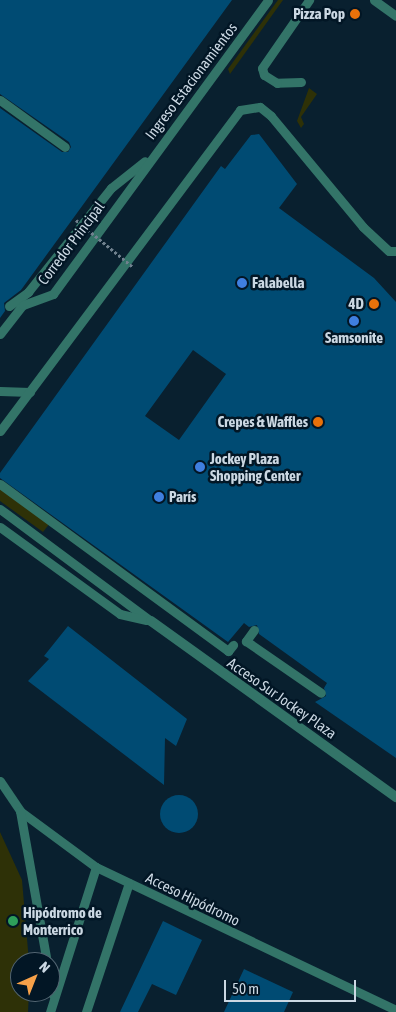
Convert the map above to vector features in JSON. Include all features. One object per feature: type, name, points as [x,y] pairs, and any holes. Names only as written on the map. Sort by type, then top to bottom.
[{"type":"street","name":"Acceso Sur Jockey Plaza","points":[[151,621],[396,797]]},
{"type":"lane","name":"Ingreso Estacionamientos","points":[[153,155],[268,0]]},
{"type":"lane","points":[[301,82],[277,83],[264,75],[262,68],[309,0]]},
{"type":"lane","points":[[374,0],[396,16]]},
{"type":"lane","points":[[0,100],[65,147]]},
{"type":"lane","points":[[0,431],[240,110],[248,107],[260,107],[271,116],[363,227],[389,251],[396,251]]},
{"type":"lane","points":[[9,306],[28,292],[111,188],[153,155]]},
{"type":"lane","name":"Corredor Principal","points":[[0,334],[23,305],[53,294],[153,155]]},
{"type":"lane","points":[[0,391],[30,392]]},
{"type":"lane","points":[[0,484],[228,652],[233,645]]},
{"type":"lane","points":[[0,509],[151,621]]},
{"type":"lane","points":[[0,527],[120,614],[151,621]]},
{"type":"lane","points":[[254,630],[246,641],[321,692]]},
{"type":"lane","name":"Acceso Hipódromo","points":[[0,781],[20,811],[96,867],[396,1010]]},
{"type":"lane","points":[[20,811],[45,952]]},
{"type":"lane","points":[[60,979],[96,867]]},
{"type":"lane","points":[[86,1012],[129,883]]},
{"type":"path","points":[[76,220],[133,267]]},
{"type":"green space","points":[[278,0],[283,0],[230,74],[228,69]]},
{"type":"green space","points":[[309,88],[317,94],[301,117],[304,124],[301,128],[297,121]]},
{"type":"green space","points":[[0,487],[50,523],[43,532],[0,501]]},
{"type":"green space","name":"Hipódromo de Monterrico","points":[[0,832],[22,880],[28,952],[10,952],[10,1002],[28,1002],[28,1012],[0,1012]]},
{"type":"building","points":[[0,0],[232,0],[21,290],[4,303],[5,311],[0,318],[0,108],[62,152],[68,152],[71,147],[69,142],[0,94]]},
{"type":"building","name":"Jockey Plaza Shopping Center","points":[[259,134],[297,184],[279,208],[374,278],[396,302],[396,758],[315,702],[326,696],[324,688],[327,683],[259,634],[257,625],[249,627],[244,623],[228,642],[0,478],[0,473],[221,166],[225,169],[251,135]],"holes":[[[193,350],[226,374],[179,440],[145,416]]]},
{"type":"building","points":[[68,626],[187,719],[176,746],[165,738],[164,785],[28,681],[49,659],[44,656]]},
{"type":"building","points":[[179,795],[186,796],[192,801],[197,807],[197,821],[192,827],[186,832],[179,833],[172,832],[166,827],[161,821],[160,814],[161,807],[166,801],[172,796]]},
{"type":"building","points":[[163,921],[202,940],[176,995],[152,984],[138,1012],[120,1012]]},
{"type":"building","points":[[244,969],[293,992],[284,1012],[224,1012]]},
{"type":"place","name":"Pizza Pop","points":[[355,14]]},
{"type":"place","name":"Falabella","points":[[242,283]]},
{"type":"place","name":"4D","points":[[374,304]]},
{"type":"place","name":"Samsonite","points":[[354,321]]},
{"type":"place","name":"Crepes & Waffles","points":[[318,422]]},
{"type":"place","name":"Jockey Plaza Shopping Center","points":[[200,467]]},
{"type":"place","name":"París","points":[[159,497]]},
{"type":"place","name":"Hipódromo de Monterrico","points":[[13,921]]}]
